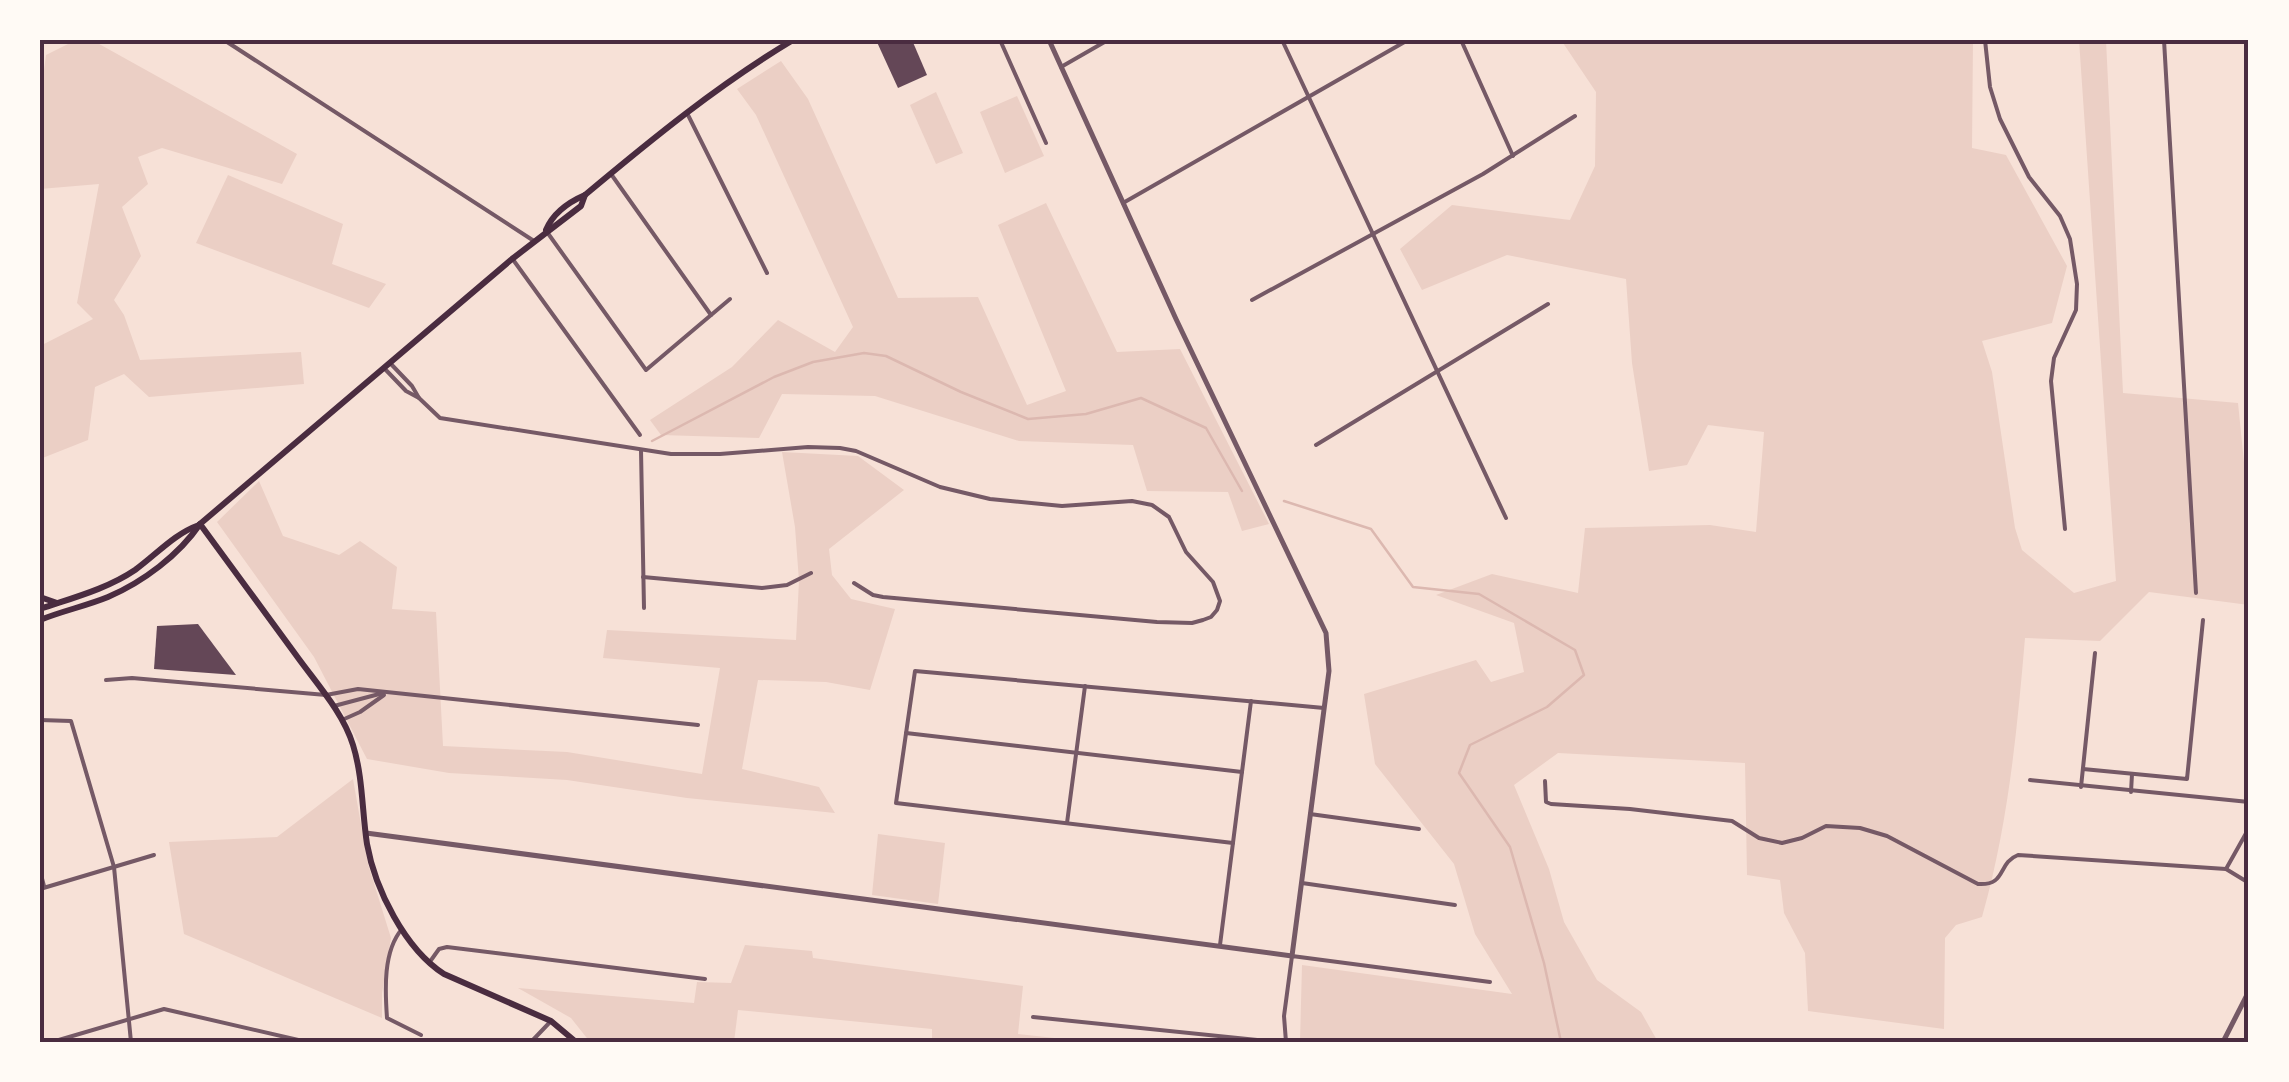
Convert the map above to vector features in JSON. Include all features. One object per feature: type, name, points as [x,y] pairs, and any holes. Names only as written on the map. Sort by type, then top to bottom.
[{"type":"main road","points":[[40,620],[103,599],[150,573],[200,524],[512,259],[558,226],[581,206],[586,195],[686,111],[793,40]]},
{"type":"main road","points":[[40,609],[112,583],[183,531],[200,524]]},
{"type":"main road","points":[[200,524],[342,720],[356,756],[373,867],[412,944],[428,963],[452,978],[551,1021],[576,1042]]},
{"type":"main road","points":[[40,597],[57,603]]},
{"type":"street","points":[[224,40],[534,241]]},
{"type":"street","points":[[1000,40],[1046,143]]},
{"type":"street","points":[[1049,40],[1176,319],[1326,633],[1329,659],[1284,1016],[1286,1042]]},
{"type":"street","points":[[1061,66],[1108,40]]},
{"type":"street","points":[[1282,40],[1506,518]]},
{"type":"street","points":[[1123,203],[1408,40]]},
{"type":"street","points":[[1461,40],[1514,156]]},
{"type":"street","points":[[1985,40],[1990,88],[2000,119],[2029,177],[2066,226],[2074,258],[2076,310],[2054,358],[2051,381],[2065,529]]},
{"type":"street","points":[[2164,40],[2196,594]]},
{"type":"street","points":[[686,111],[767,273]]},
{"type":"street","points":[[1252,300],[1514,156],[1575,116]]},
{"type":"street","points":[[611,174],[711,315]]},
{"type":"street","points":[[546,231],[646,370],[730,299]]},
{"type":"street","points":[[512,259],[640,435]]},
{"type":"street","points":[[1316,446],[1548,304]]},
{"type":"street","points":[[387,366],[408,381],[440,418],[695,455],[840,448],[940,486],[990,500],[1062,506],[1152,504],[1170,517],[1186,552],[1213,582],[1220,601],[1211,617],[1176,623],[873,595],[854,584]]},
{"type":"street","points":[[642,450],[644,608]]},
{"type":"street","points":[[643,577],[762,588],[787,585],[811,573]]},
{"type":"street","points":[[2083,770],[2187,779],[2203,620]]},
{"type":"street","points":[[2082,787],[2094,653]]},
{"type":"street","points":[[1232,843],[896,803],[915,671],[1324,708]]},
{"type":"street","points":[[106,680],[132,678],[326,696],[358,689],[698,725]]},
{"type":"street","points":[[1067,823],[1085,686]]},
{"type":"street","points":[[334,706],[388,692]]},
{"type":"street","points":[[342,720],[388,692]]},
{"type":"street","points":[[1219,946],[1251,701]]},
{"type":"street","points":[[40,720],[71,721],[114,867],[131,1042]]},
{"type":"street","points":[[906,733],[1242,772]]},
{"type":"street","points":[[2131,792],[2132,774]]},
{"type":"street","points":[[2147,793],[2148,776]]},
{"type":"street","points":[[2030,780],[2249,802]]},
{"type":"street","points":[[1545,781],[1546,802],[1551,804],[1732,820],[1769,841],[1792,842],[1826,826],[1860,828],[1887,836],[1978,884],[1996,882],[2008,860],[2018,855],[2226,869],[2249,884]]},
{"type":"street","points":[[1310,814],[1419,829]]},
{"type":"street","points":[[2226,869],[2249,828]]},
{"type":"street","points":[[366,833],[1490,982]]},
{"type":"street","points":[[40,871],[42,888],[154,855]]},
{"type":"street","points":[[1302,882],[1456,905]]},
{"type":"street","points":[[402,928],[391,950],[387,1018],[421,1035]]},
{"type":"street","points":[[428,963],[439,949],[448,947],[705,979]]},
{"type":"street","points":[[2223,1042],[2249,991]]},
{"type":"street","points":[[52,1042],[158,1010],[306,1042]]},
{"type":"street","points":[[1033,1017],[1278,1042]]},
{"type":"street","points":[[531,1042],[551,1021]]},
{"type":"shaded area","points":[[76,40],[92,40],[297,154],[282,184],[162,148],[138,157],[148,184],[122,207],[141,256],[114,300],[124,315],[140,360],[301,352],[304,384],[149,397],[124,374],[95,387],[88,440],[40,459],[40,346],[93,319],[77,303],[99,184],[40,189],[40,100],[46,55]]},
{"type":"shaded area","points":[[1561,40],[1973,40],[1972,148],[2006,155],[2067,266],[2052,323],[1982,341],[1992,372],[2015,528],[2022,550],[2074,593],[2116,581],[2079,40],[2106,40],[2123,393],[2238,403],[2249,512],[2249,605],[2149,592],[2100,641],[2025,638],[2005,814],[1982,917],[1956,925],[1945,938],[1944,1029],[1808,1011],[1805,953],[1784,913],[1780,880],[1747,875],[1745,763],[1558,753],[1514,785],[1549,869],[1564,922],[1597,980],[1641,1012],[1658,1042],[1300,1042],[1302,965],[1512,994],[1475,934],[1454,864],[1375,764],[1364,694],[1476,660],[1491,682],[1524,672],[1514,623],[1436,595],[1492,574],[1578,593],[1585,528],[1710,525],[1756,532],[1764,432],[1708,425],[1687,465],[1649,471],[1632,363],[1626,279],[1507,255],[1422,290],[1400,249],[1452,205],[1570,220],[1595,166],[1596,92]]},
{"type":"shaded area","points":[[781,61],[808,99],[898,298],[978,297],[1027,405],[1066,391],[998,225],[1046,203],[1117,352],[1180,349],[1269,524],[1242,531],[1228,492],[1147,491],[1133,445],[1019,441],[875,396],[782,394],[759,438],[661,435],[650,420],[732,367],[778,320],[835,352],[853,327],[756,115],[737,89]]},
{"type":"shaded area","points":[[936,92],[963,153],[936,164],[910,105]]},
{"type":"shaded area","points":[[1017,96],[1044,156],[1005,173],[980,112]]},
{"type":"shaded area","points":[[228,175],[343,224],[332,264],[386,284],[369,308],[196,243]]},
{"type":"shaded area","points":[[782,452],[858,456],[904,490],[829,549],[832,575],[851,599],[895,609],[870,690],[826,682],[758,680],[742,769],[819,787],[835,813],[687,798],[567,780],[449,773],[367,759],[314,657],[217,522],[259,481],[283,536],[339,555],[360,541],[397,567],[392,609],[436,612],[443,746],[567,752],[702,774],[720,668],[603,658],[607,630],[796,640],[799,581],[795,527]]},
{"type":"shaded area","points":[[353,779],[368,864],[391,938],[382,1018],[184,934],[169,842],[277,837]]},
{"type":"shaded area","points":[[878,834],[945,843],[938,904],[872,895]]},
{"type":"shaded area","points":[[745,945],[812,951],[813,958],[1023,986],[1018,1034],[1091,1042],[932,1042],[932,1029],[738,1010],[734,1042],[590,1042],[571,1018],[518,988],[694,1003],[697,982],[731,983]]},
{"type":"building","points":[[876,40],[912,40],[927,75],[898,88]]},
{"type":"building","points":[[198,624],[236,675],[154,669],[157,626]]},
{"type":"waterway","points":[[652,441],[774,377],[813,362],[864,353],[886,356],[1028,419],[1086,414],[1141,398],[1206,428],[1242,491]]},
{"type":"waterway","points":[[1284,501],[1371,529],[1413,587],[1479,594],[1575,650],[1584,675],[1547,707],[1470,745],[1459,773],[1510,847],[1544,963],[1561,1042]]}]
